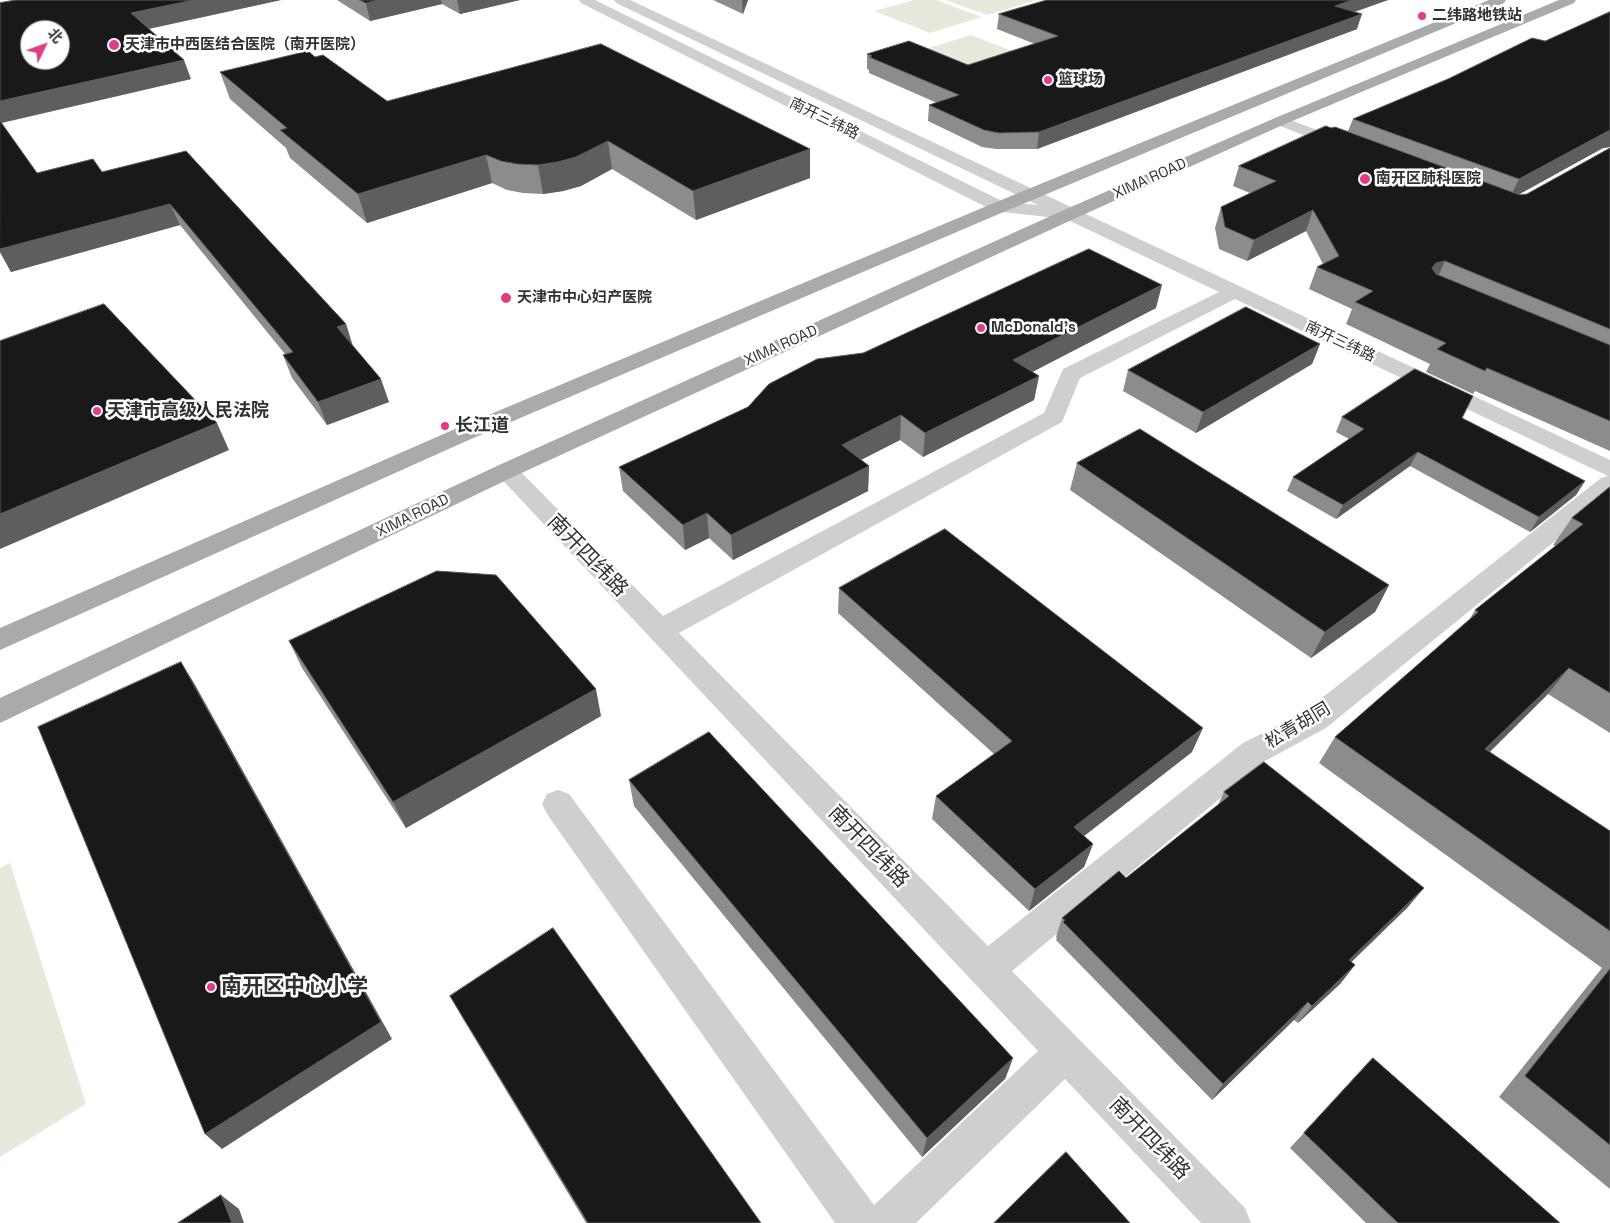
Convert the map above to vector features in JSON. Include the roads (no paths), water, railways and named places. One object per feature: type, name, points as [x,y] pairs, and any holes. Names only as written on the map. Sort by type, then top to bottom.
[{"type":"main road","name":"XIMA ROAD","points":[[0,640],[462,434],[1000,207],[1500,0]]},
{"type":"main road","name":"XIMA ROAD","points":[[0,711],[506,471],[1070,214],[1280,121],[1570,0]]},
{"type":"street","name":"南开三纬路","points":[[585,0],[1000,207],[1070,214]]},
{"type":"street","name":"南开三纬路","points":[[626,1],[1029,195],[1610,469]]},
{"type":"street","points":[[600,7],[626,1]]},
{"type":"street","points":[[1280,121],[1363,153]]},
{"type":"street","points":[[659,631],[1054,417],[1071,374],[1234,292]]},
{"type":"street","name":"南开四纬路","points":[[506,471],[1230,1223]]},
{"type":"street","name":"松青胡同","points":[[986,970],[1254,752],[1315,720],[1610,483]]},
{"type":"street","points":[[558,804],[861,1223]]},
{"type":"street","points":[[885,1223],[1066,1052]]},
{"type":"place","name":"二纬路地铁站","points":[[1422,16]]},
{"type":"place","name":"天津市中西医结合医院（南开医院）","points":[[114,45]]},
{"type":"place","name":"篮球场","points":[[1048,80]]},
{"type":"place","name":"南开区肺科医院","points":[[1365,179]]},
{"type":"place","name":"天津市中心妇产医院","points":[[506,298]]},
{"type":"place","name":"McDonald's","points":[[981,328]]},
{"type":"place","name":"天津市高级人民法院","points":[[97,411]]},
{"type":"place","name":"长江道","points":[[445,426]]},
{"type":"place","name":"南开区中心小学","points":[[211,987]]}]
